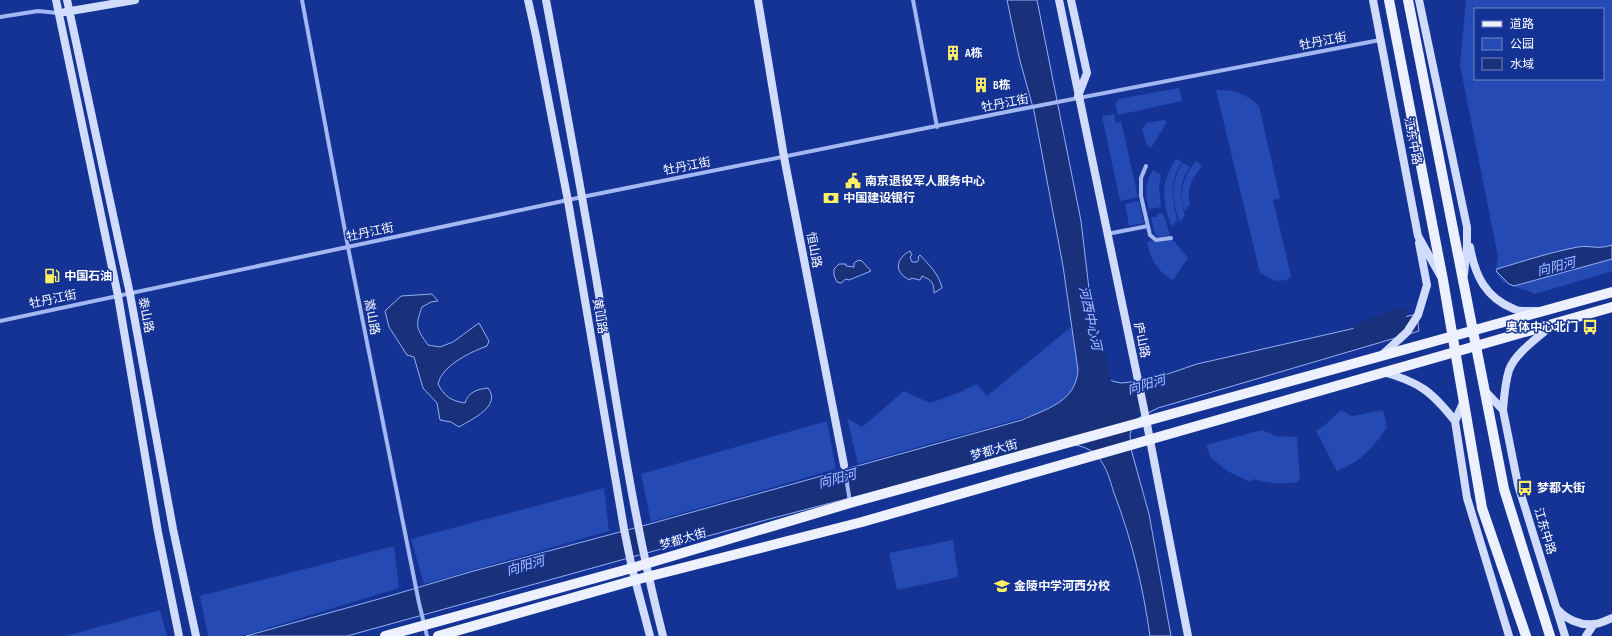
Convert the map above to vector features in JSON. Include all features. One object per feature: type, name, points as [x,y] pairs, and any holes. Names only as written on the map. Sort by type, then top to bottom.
[{"type":"main road","name":"江东中路","points":[[1389,0],[1444,280],[1482,508],[1526,636]]},
{"type":"main road","name":"江东中路","points":[[1408,0],[1504,489],[1550,636]]},
{"type":"main road","name":"梦都大街","points":[[385,636],[632,568],[850,504],[1142,422],[1612,292]]},
{"type":"main road","points":[[438,636],[635,580],[862,522],[1382,372],[1456,353],[1612,307]]},
{"type":"street","name":"泰山路","points":[[56,0],[118,296],[158,532],[179,636]]},
{"type":"street","name":"泰山路","points":[[67,0],[130,294],[173,529],[196,636]]},
{"type":"street","points":[[0,17],[38,11],[58,13],[135,0]]},
{"type":"street","name":"嵩山路","points":[[302,0],[348,247],[419,603],[427,636]]},
{"type":"street","name":"黄山路","points":[[528,0],[568,201],[627,545],[650,636]]},
{"type":"street","name":"黄山路","points":[[546,0],[582,197],[637,525],[663,636]]},
{"type":"street","name":"恒山路","points":[[758,0],[784,157],[844,465],[850,504]]},
{"type":"street","points":[[913,0],[937,127]]},
{"type":"street","name":"庐山路","points":[[1059,0],[1078,98],[1144,409],[1142,422],[1188,636]]},
{"type":"street","points":[[1071,0],[1087,73],[1078,98]]},
{"type":"street","name":"江东中路","points":[[1373,0],[1418,236],[1444,280]]},
{"type":"street","name":"江东中路","points":[[1419,0],[1466,227],[1467,246],[1463,279]]},
{"type":"street","name":"牡丹江街","points":[[0,320],[130,294],[582,197],[1078,98],[1380,40]]},
{"type":"street","points":[[1146,166],[1141,178],[1141,196],[1150,235],[1156,240],[1171,238]]},
{"type":"street","points":[[1107,234],[1148,226]]},
{"type":"street","points":[[1466,227],[1473,266],[1489,294],[1515,310],[1543,312]]},
{"type":"street","points":[[1380,356],[1407,332],[1418,315],[1427,285],[1418,236]]},
{"type":"street","name":"江东中路","points":[[1553,324],[1522,352],[1510,369],[1505,386],[1503,410],[1518,485],[1565,636]]},
{"type":"street","points":[[1382,372],[1403,378],[1421,386],[1438,401],[1455,421],[1467,498],[1508,632],[1501,636]]},
{"type":"street","points":[[1486,392],[1503,410]]},
{"type":"street","points":[[1455,421],[1464,401]]},
{"type":"street","points":[[1555,607],[1563,616],[1578,622],[1594,624],[1612,618]]},
{"type":"street","points":[[1586,636],[1594,624]]},
{"type":"green space","points":[[1466,0],[1612,0],[1612,271],[1535,294],[1512,286],[1501,280],[1496,270],[1498,257],[1460,65]]},
{"type":"green space","points":[[1179,88],[1182,101],[1118,115],[1115,103],[1118,99]]},
{"type":"green space","points":[[1216,90],[1234,91],[1245,95],[1259,106],[1280,198],[1273,200],[1291,276],[1287,280],[1276,281],[1260,273]]},
{"type":"green space","points":[[1114,114],[1116,123],[1121,121],[1138,197],[1120,201],[1102,116]]},
{"type":"green space","points":[[1164,120],[1167,122],[1151,148],[1147,145],[1142,130],[1146,123]]},
{"type":"green space","points":[[1176,159],[1182,162],[1173,183],[1173,197],[1177,219],[1172,227],[1168,218],[1164,200],[1164,192],[1168,175]]},
{"type":"green space","points":[[1196,161],[1202,166],[1195,175],[1189,189],[1190,204],[1185,211],[1182,198],[1183,185],[1188,173]]},
{"type":"green space","points":[[1183,163],[1190,167],[1186,172],[1182,184],[1181,196],[1185,215],[1180,222],[1175,207],[1174,184]]},
{"type":"green space","points":[[1153,170],[1161,175],[1159,187],[1161,207],[1149,209],[1146,189],[1148,179]]},
{"type":"green space","points":[[1139,201],[1144,223],[1129,226],[1125,204]]},
{"type":"green space","points":[[1163,213],[1170,235],[1159,237],[1155,234],[1151,217],[1157,217],[1157,214]]},
{"type":"green space","points":[[1172,239],[1188,258],[1173,280],[1163,273],[1155,264],[1150,254],[1147,242],[1153,240],[1157,242]]},
{"type":"green space","points":[[1071,327],[1090,384],[1080,402],[858,464],[847,418],[862,427],[904,391],[930,403],[977,384],[987,396]]},
{"type":"green space","points":[[1341,410],[1352,416],[1383,410],[1387,427],[1366,453],[1353,463],[1337,471],[1316,431]]},
{"type":"green space","points":[[827,421],[836,469],[651,522],[641,474]]},
{"type":"green space","points":[[1262,430],[1276,436],[1297,437],[1300,479],[1298,482],[1276,483],[1254,479],[1250,482],[1227,471],[1211,458],[1206,445]]},
{"type":"green space","points":[[604,488],[609,531],[424,584],[411,539]]},
{"type":"green space","points":[[953,540],[958,577],[897,590],[889,553]]},
{"type":"green space","points":[[394,546],[399,588],[242,636],[208,636],[200,596]]},
{"type":"green space","points":[[160,610],[167,636],[66,636]]},
{"type":"water","points":[[1007,0],[1037,0],[1081,221],[1097,357],[1102,371],[1112,381],[1121,383],[1150,380],[1197,364],[1417,314],[1419,331],[1158,408],[1140,417],[1133,423],[1130,435],[1131,449],[1149,514],[1171,636],[1150,636],[1144,600],[1131,546],[1104,465],[1090,450],[1080,446],[1058,444],[773,518],[347,636],[246,636],[470,572],[646,525],[1022,420],[1050,408],[1066,397],[1072,390],[1076,381],[1078,370],[1063,266],[1034,111],[1020,61]]},
{"type":"water","points":[[1612,245],[1612,259],[1514,286],[1509,284],[1496,271],[1497,269],[1568,249]]},
{"type":"water","points":[[910,251],[912,255],[910,257],[912,262],[917,262],[920,255],[936,274],[942,288],[934,293],[933,284],[928,279],[922,276],[920,280],[911,278],[910,280],[901,274],[898,266],[899,262],[905,254]]},
{"type":"water","points":[[859,260],[862,261],[871,271],[849,280],[846,279],[841,283],[837,282],[834,275],[834,269],[839,264],[846,264],[846,266],[854,267],[854,263]]},
{"type":"water","points":[[432,294],[438,301],[431,302],[422,307],[418,319],[419,331],[428,345],[440,347],[453,342],[479,323],[489,341],[487,346],[456,361],[446,370],[439,380],[438,384],[445,395],[460,402],[465,403],[468,396],[481,389],[488,388],[491,395],[491,401],[484,411],[459,427],[451,422],[440,420],[437,403],[423,388],[414,357],[407,355],[389,327],[385,311],[401,296]]},
{"type":"waterway","name":"河西中心河","points":[[1090,310],[1107,387]]},
{"type":"waterway","name":"向阳河","points":[[1359,329],[1402,313]]},
{"type":"place","name":"A栋","points":[[953,53]]},
{"type":"place","name":"B栋","points":[[981,85]]},
{"type":"place","name":"南京退役军人服务中心","points":[[853,181]]},
{"type":"place","name":"中国建设银行","points":[[831,198]]},
{"type":"place","name":"中国石油","points":[[52,276]]},
{"type":"place","name":"奥体中心北门","points":[[1590,327]]},
{"type":"place","name":"梦都大街","points":[[1525,488]]},
{"type":"place","name":"金陵中学河西分校","points":[[1002,586]]}]
